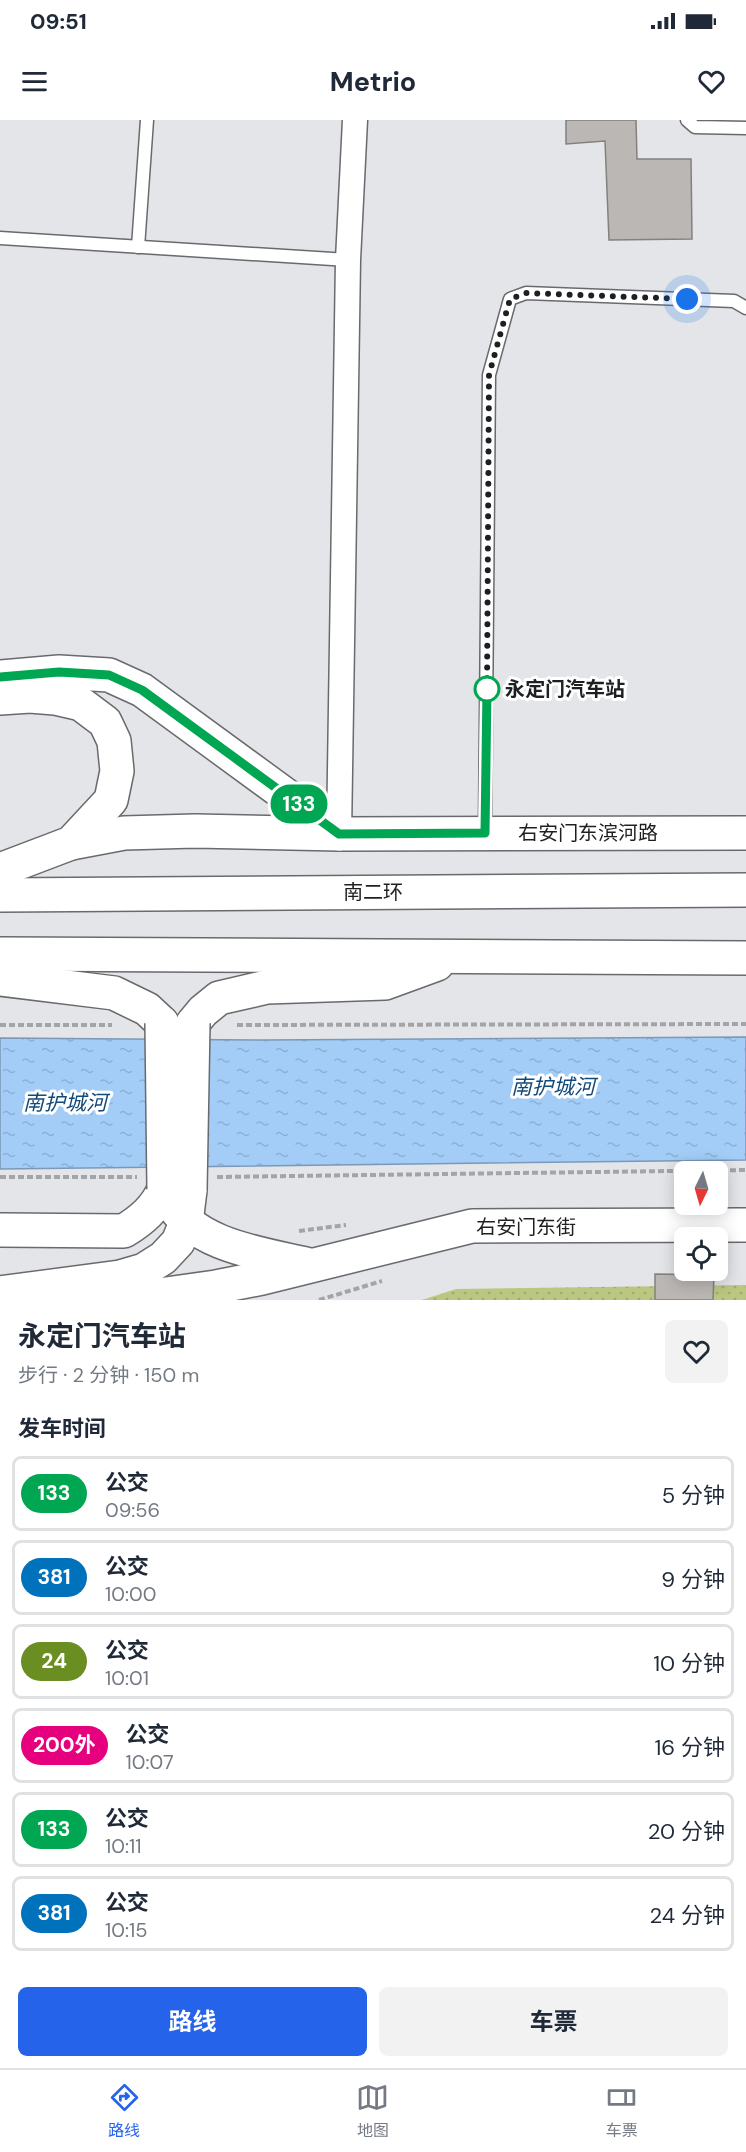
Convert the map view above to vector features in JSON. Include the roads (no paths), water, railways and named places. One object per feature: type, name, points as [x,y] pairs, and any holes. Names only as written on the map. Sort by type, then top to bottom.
[{"type":"main road","points":[[0,677],[59,672],[109,675],[142,690],[339,834]]},
{"type":"main road","points":[[0,698],[30,696],[55,698],[81,704],[105,723],[114,741],[117,771],[111,801],[71,843]]},
{"type":"main road","name":"右安门东滨河路","points":[[0,870],[71,843],[124,833],[195,831],[339,834],[746,833]]},
{"type":"main road","name":"南二环","points":[[0,895],[746,890]]},
{"type":"main road","points":[[0,954],[746,958]]},
{"type":"main road","points":[[0,979],[114,993],[177,1023],[203,1011],[219,998],[267,987],[385,983],[458,956]]},
{"type":"main road","points":[[0,1294],[120,1277],[144,1270],[163,1258],[178,1242],[186,1223],[175,1183],[177,1023]]},
{"type":"main road","points":[[0,1230],[124,1231],[142,1220],[175,1183]]},
{"type":"main road","points":[[186,1223],[215,1239],[259,1253],[311,1265]]},
{"type":"main road","name":"右安门东街","points":[[0,1294],[159,1295],[216,1287],[472,1226],[746,1225]]},
{"type":"main road","points":[[261,1300],[357,1270],[418,1239]]},
{"type":"street","points":[[339,834],[348,260],[355,120]]},
{"type":"lane","points":[[138,247],[147,120]]},
{"type":"lane","points":[[687,120],[695,128],[746,128]]},
{"type":"lane","points":[[0,238],[348,260]]},
{"type":"lane","points":[[485,833],[489,375],[510,299],[526,293],[734,300],[746,308]]},
{"type":"water","name":"南护城河","points":[[746,1037],[746,1160],[0,1169],[0,1038],[264,1040]]},
{"type":"place","name":"永定门汽车站","points":[[487,689]]}]
